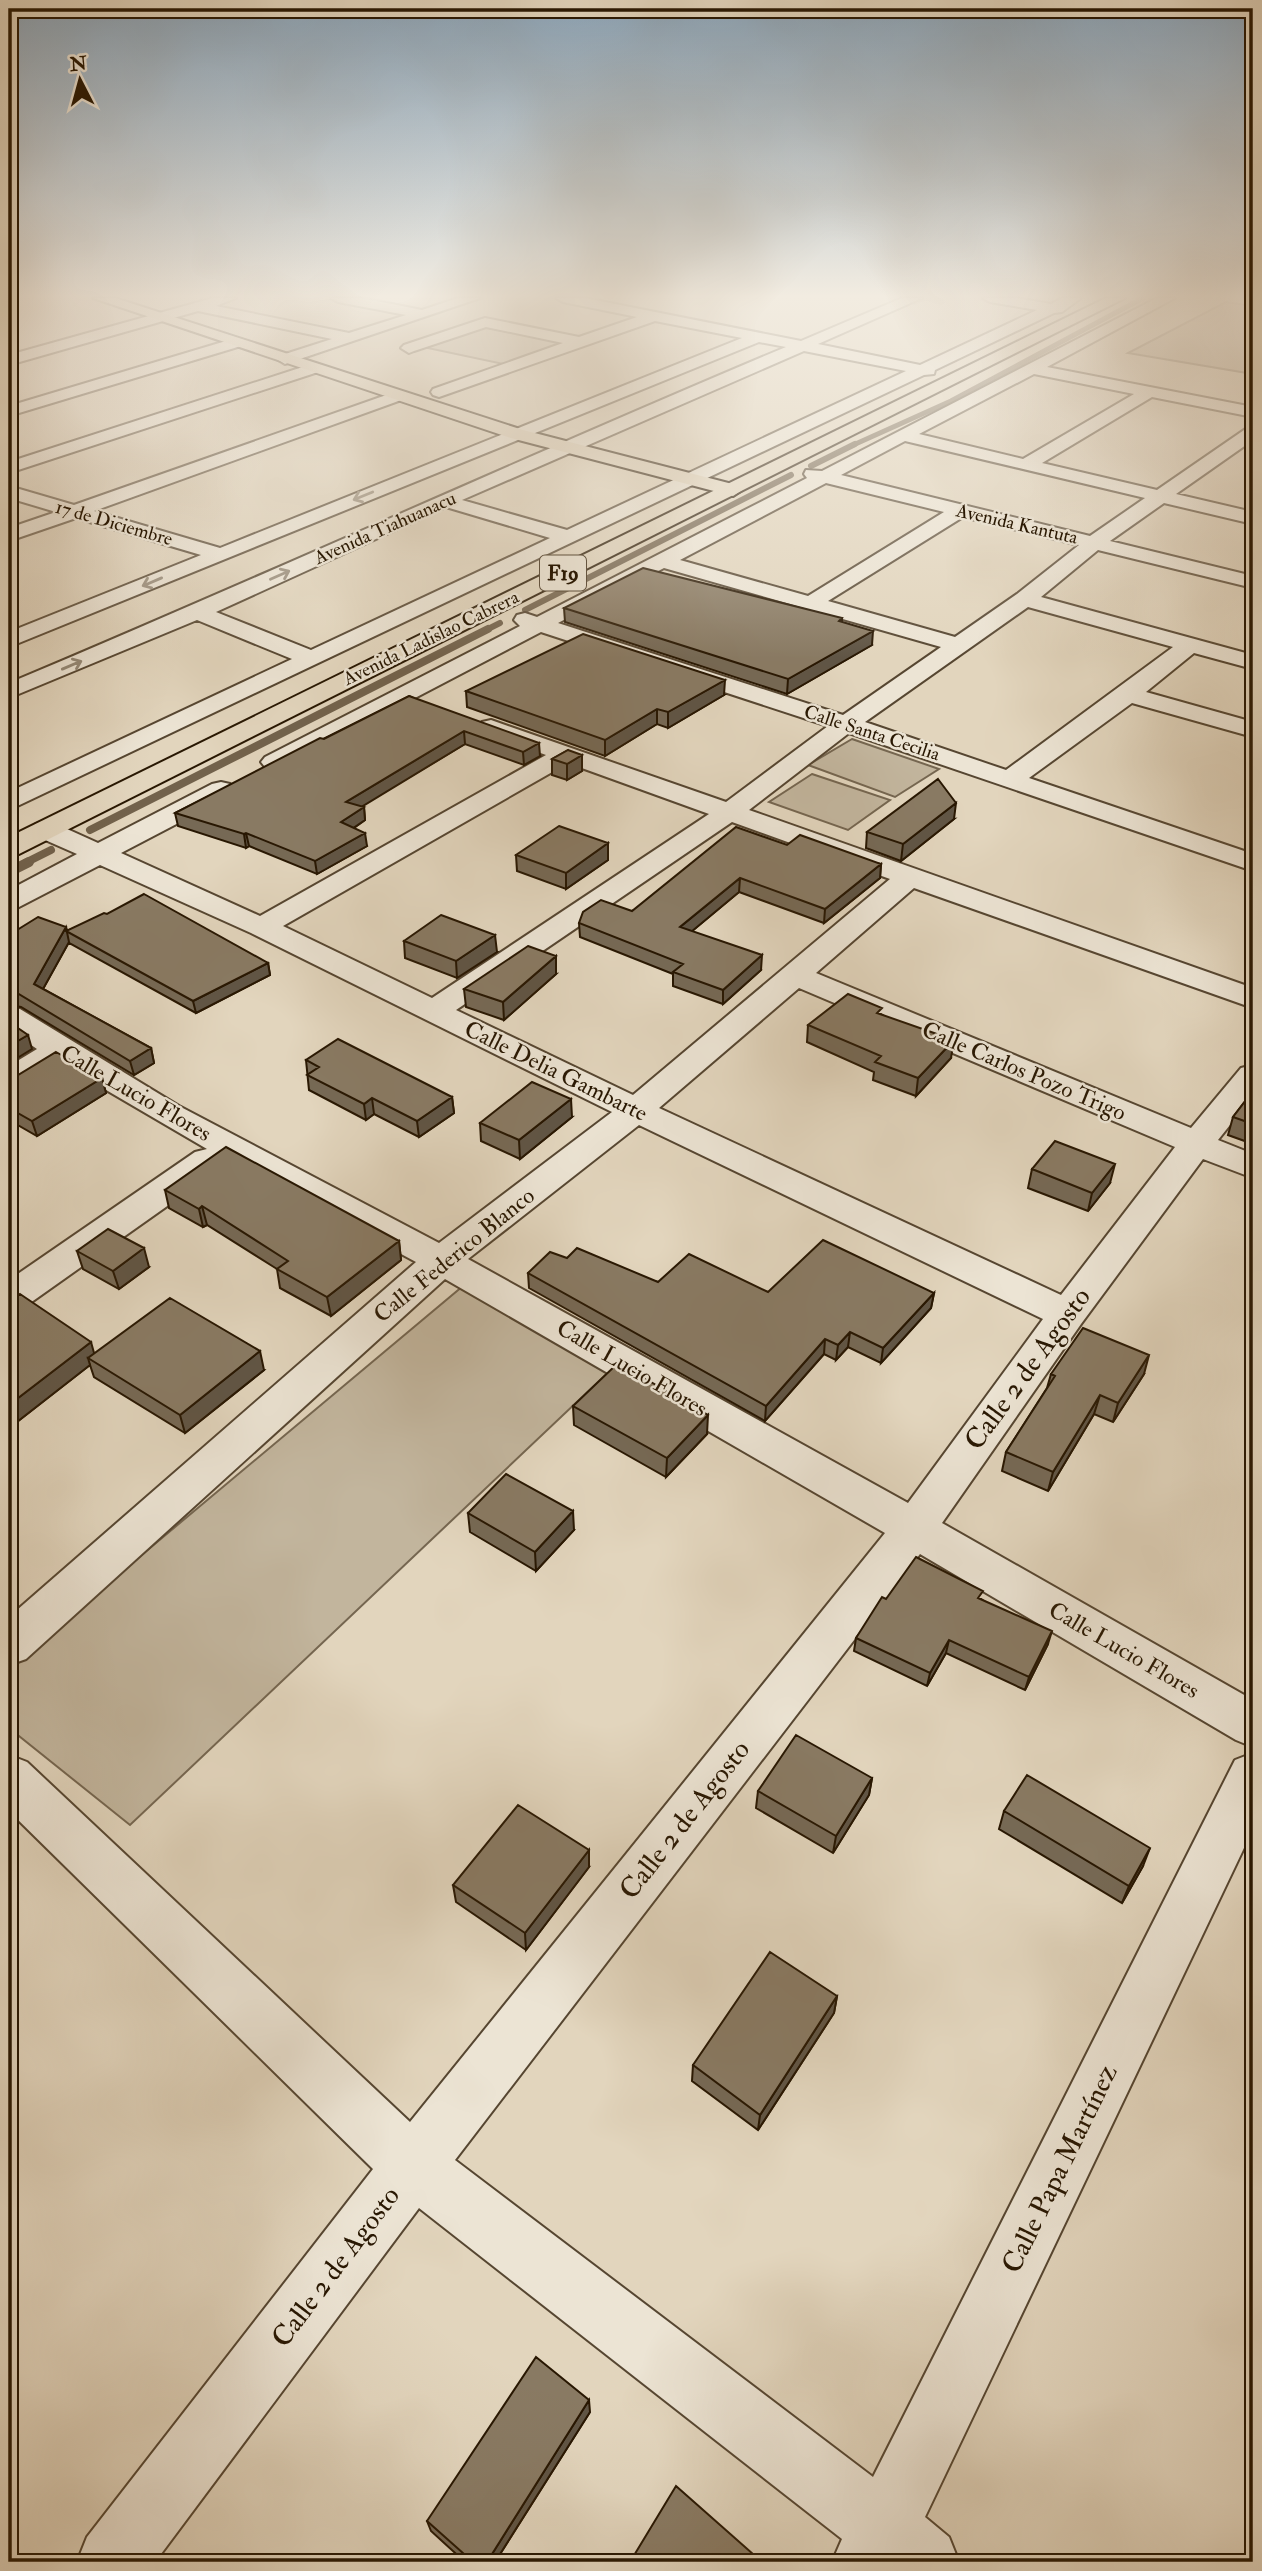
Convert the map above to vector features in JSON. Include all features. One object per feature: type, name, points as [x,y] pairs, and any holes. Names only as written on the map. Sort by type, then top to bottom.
[{"type":"main road","points":[[467,418],[564,447],[733,489]]},
{"type":"main road","points":[[519,418],[584,438],[754,479]]},
{"type":"main road","name":"Avenida Ladislao Cabrera","points":[[9,848],[878,418]]},
{"type":"street","points":[[9,468],[149,418]]},
{"type":"street","points":[[9,535],[336,418]]},
{"type":"street","name":"Avenida Tiahuanacu","points":[[9,640],[557,418]]},
{"type":"street","name":"Avenida Tiahuanacu","points":[[9,691],[197,612],[631,418]]},
{"type":"street","points":[[9,802],[822,418]]},
{"type":"street","points":[[9,901],[537,623],[939,418]]},
{"type":"street","points":[[1027,464],[1105,418]]},
{"type":"street","points":[[434,1011],[729,812],[846,724],[1024,599],[1094,542],[1161,496],[1231,458],[1253,432]]},
{"type":"street","points":[[904,436],[1253,518]]},
{"type":"street","name":"Avenida Kantuta","points":[[780,466],[1253,582]]},
{"type":"street","name":"17 de Diciembre","points":[[9,492],[220,554]]},
{"type":"street","points":[[445,501],[568,537]]},
{"type":"street","points":[[811,603],[959,511]]},
{"type":"street","points":[[662,561],[958,645]]},
{"type":"street","name":"Calle Santa Cecilia","points":[[444,596],[537,623],[846,724],[1253,863]]},
{"type":"street","points":[[1024,599],[1253,662]]},
{"type":"street","points":[[197,612],[312,659]]},
{"type":"street","points":[[1010,779],[1128,694],[1190,645]]},
{"type":"street","points":[[1128,694],[1253,730]]},
{"type":"street","points":[[402,695],[1253,999]]},
{"type":"street","points":[[261,927],[566,754]]},
{"type":"street","name":"Calle Delia Gambarte","points":[[46,830],[100,852],[261,927],[636,1110],[1067,1314]]},
{"type":"street","name":"Calle Federico Blanco","points":[[9,1645],[442,1260],[636,1110],[910,877]]},
{"type":"street","name":"Calle Carlos Pozo Trigo","points":[[795,975],[1253,1167]]},
{"type":"street","name":"Calle Lucio Flores","points":[[9,1016],[59,1050],[229,1146],[442,1260],[1253,1725]]},
{"type":"street","points":[[9,1080],[59,1050]]},
{"type":"street","name":"Calle 2 de Agosto","points":[[112,2562],[413,2166],[914,1529],[1067,1314],[1197,1143],[1253,1075]]},
{"type":"street","points":[[9,1299],[229,1146]]},
{"type":"street","name":"Calle Papa Martínez","points":[[892,2551],[1253,1776]]},
{"type":"street","points":[[9,1778],[413,2166],[892,2551]]},
{"type":"shaded area","points":[[852,739],[939,769],[895,797],[808,765]]},
{"type":"shaded area","points":[[812,774],[890,800],[848,830],[769,802]]},
{"type":"shaded area","points":[[463,1286],[617,1364],[130,1825],[9,1728],[9,1666]]},
{"type":"building","points":[[643,568],[842,618],[839,621],[873,631],[788,679],[564,608]]},
{"type":"building","points":[[583,634],[725,680],[668,712],[657,709],[605,740],[466,691]]},
{"type":"building","points":[[409,696],[539,743],[523,752],[464,731],[346,802],[364,807],[341,822],[365,833],[315,861],[246,833],[175,813],[320,738],[324,739]]},
{"type":"building","points":[[568,750],[582,755],[567,764],[552,759]]},
{"type":"building","points":[[938,779],[956,803],[903,844],[867,832]]},
{"type":"building","points":[[559,826],[608,843],[566,873],[516,855]]},
{"type":"building","points":[[736,827],[787,845],[800,835],[881,864],[825,909],[740,878],[680,927],[762,955],[723,990],[673,972],[683,964],[579,923],[583,912],[601,900],[632,911]]},
{"type":"building","points":[[144,894],[268,963],[193,1001],[66,931],[107,914]]},
{"type":"building","points":[[441,915],[495,935],[456,961],[404,941]]},
{"type":"building","points":[[38,917],[66,927],[34,984],[151,1048],[130,1061],[17,993],[9,992],[9,935]]},
{"type":"building","points":[[528,946],[556,956],[503,1002],[464,989]]},
{"type":"building","points":[[848,994],[882,1008],[877,1013],[954,1040],[918,1078],[875,1062],[881,1056],[808,1025]]},
{"type":"building","points":[[9,1022],[28,1035],[9,1046]]},
{"type":"building","points":[[338,1039],[452,1097],[417,1121],[372,1098],[364,1104],[307,1075],[319,1067],[306,1060]]},
{"type":"building","points":[[56,1052],[102,1078],[32,1121],[9,1108],[9,1077],[18,1075]]},
{"type":"building","points":[[532,1082],[571,1099],[519,1140],[480,1123]]},
{"type":"building","points":[[1253,1091],[1253,1124],[1233,1117]]},
{"type":"building","points":[[1055,1141],[1115,1164],[1092,1193],[1032,1169]]},
{"type":"building","points":[[226,1147],[399,1241],[327,1297],[277,1269],[288,1261],[202,1206],[199,1209],[165,1190]]},
{"type":"building","points":[[108,1229],[144,1248],[113,1271],[77,1251]]},
{"type":"building","points":[[823,1240],[934,1293],[883,1348],[850,1332],[838,1345],[825,1339],[766,1406],[528,1273],[550,1252],[567,1258],[577,1248],[658,1282],[689,1254],[768,1292]]},
{"type":"building","points":[[20,1294],[91,1342],[9,1405],[9,1301]]},
{"type":"building","points":[[170,1298],[260,1351],[180,1415],[88,1358]]},
{"type":"building","points":[[1083,1328],[1149,1355],[1118,1403],[1100,1395],[1053,1472],[1006,1452],[1055,1376],[1051,1374]]},
{"type":"building","points":[[618,1363],[708,1415],[667,1458],[573,1406]]},
{"type":"building","points":[[506,1474],[573,1511],[535,1552],[468,1513]]},
{"type":"building","points":[[916,1557],[983,1591],[978,1598],[1052,1631],[1029,1677],[949,1640],[930,1673],[856,1638],[882,1597],[886,1599]]},
{"type":"building","points":[[796,1735],[872,1778],[836,1836],[758,1791]]},
{"type":"building","points":[[1027,1775],[1150,1848],[1129,1886],[1004,1811]]},
{"type":"building","points":[[518,1805],[589,1850],[525,1933],[453,1885]]},
{"type":"building","points":[[770,1952],[837,1996],[760,2115],[693,2065]]},
{"type":"building","points":[[536,2357],[589,2400],[487,2562],[473,2562],[427,2521]]},
{"type":"building","points":[[676,2486],[762,2562],[630,2562]]},
{"type":"waterway","points":[[851,446],[913,418]]},
{"type":"waterway","points":[[851,446],[855,444]]},
{"type":"waterway","points":[[811,466],[851,446]]},
{"type":"waterway","points":[[525,610],[791,475]]},
{"type":"waterway","points":[[488,629],[500,623]]},
{"type":"waterway","points":[[90,830],[488,629]]},
{"type":"waterway","points":[[484,631],[488,629]]},
{"type":"waterway","points":[[25,863],[51,850]]},
{"type":"waterway","points":[[9,872],[29,862]]}]
